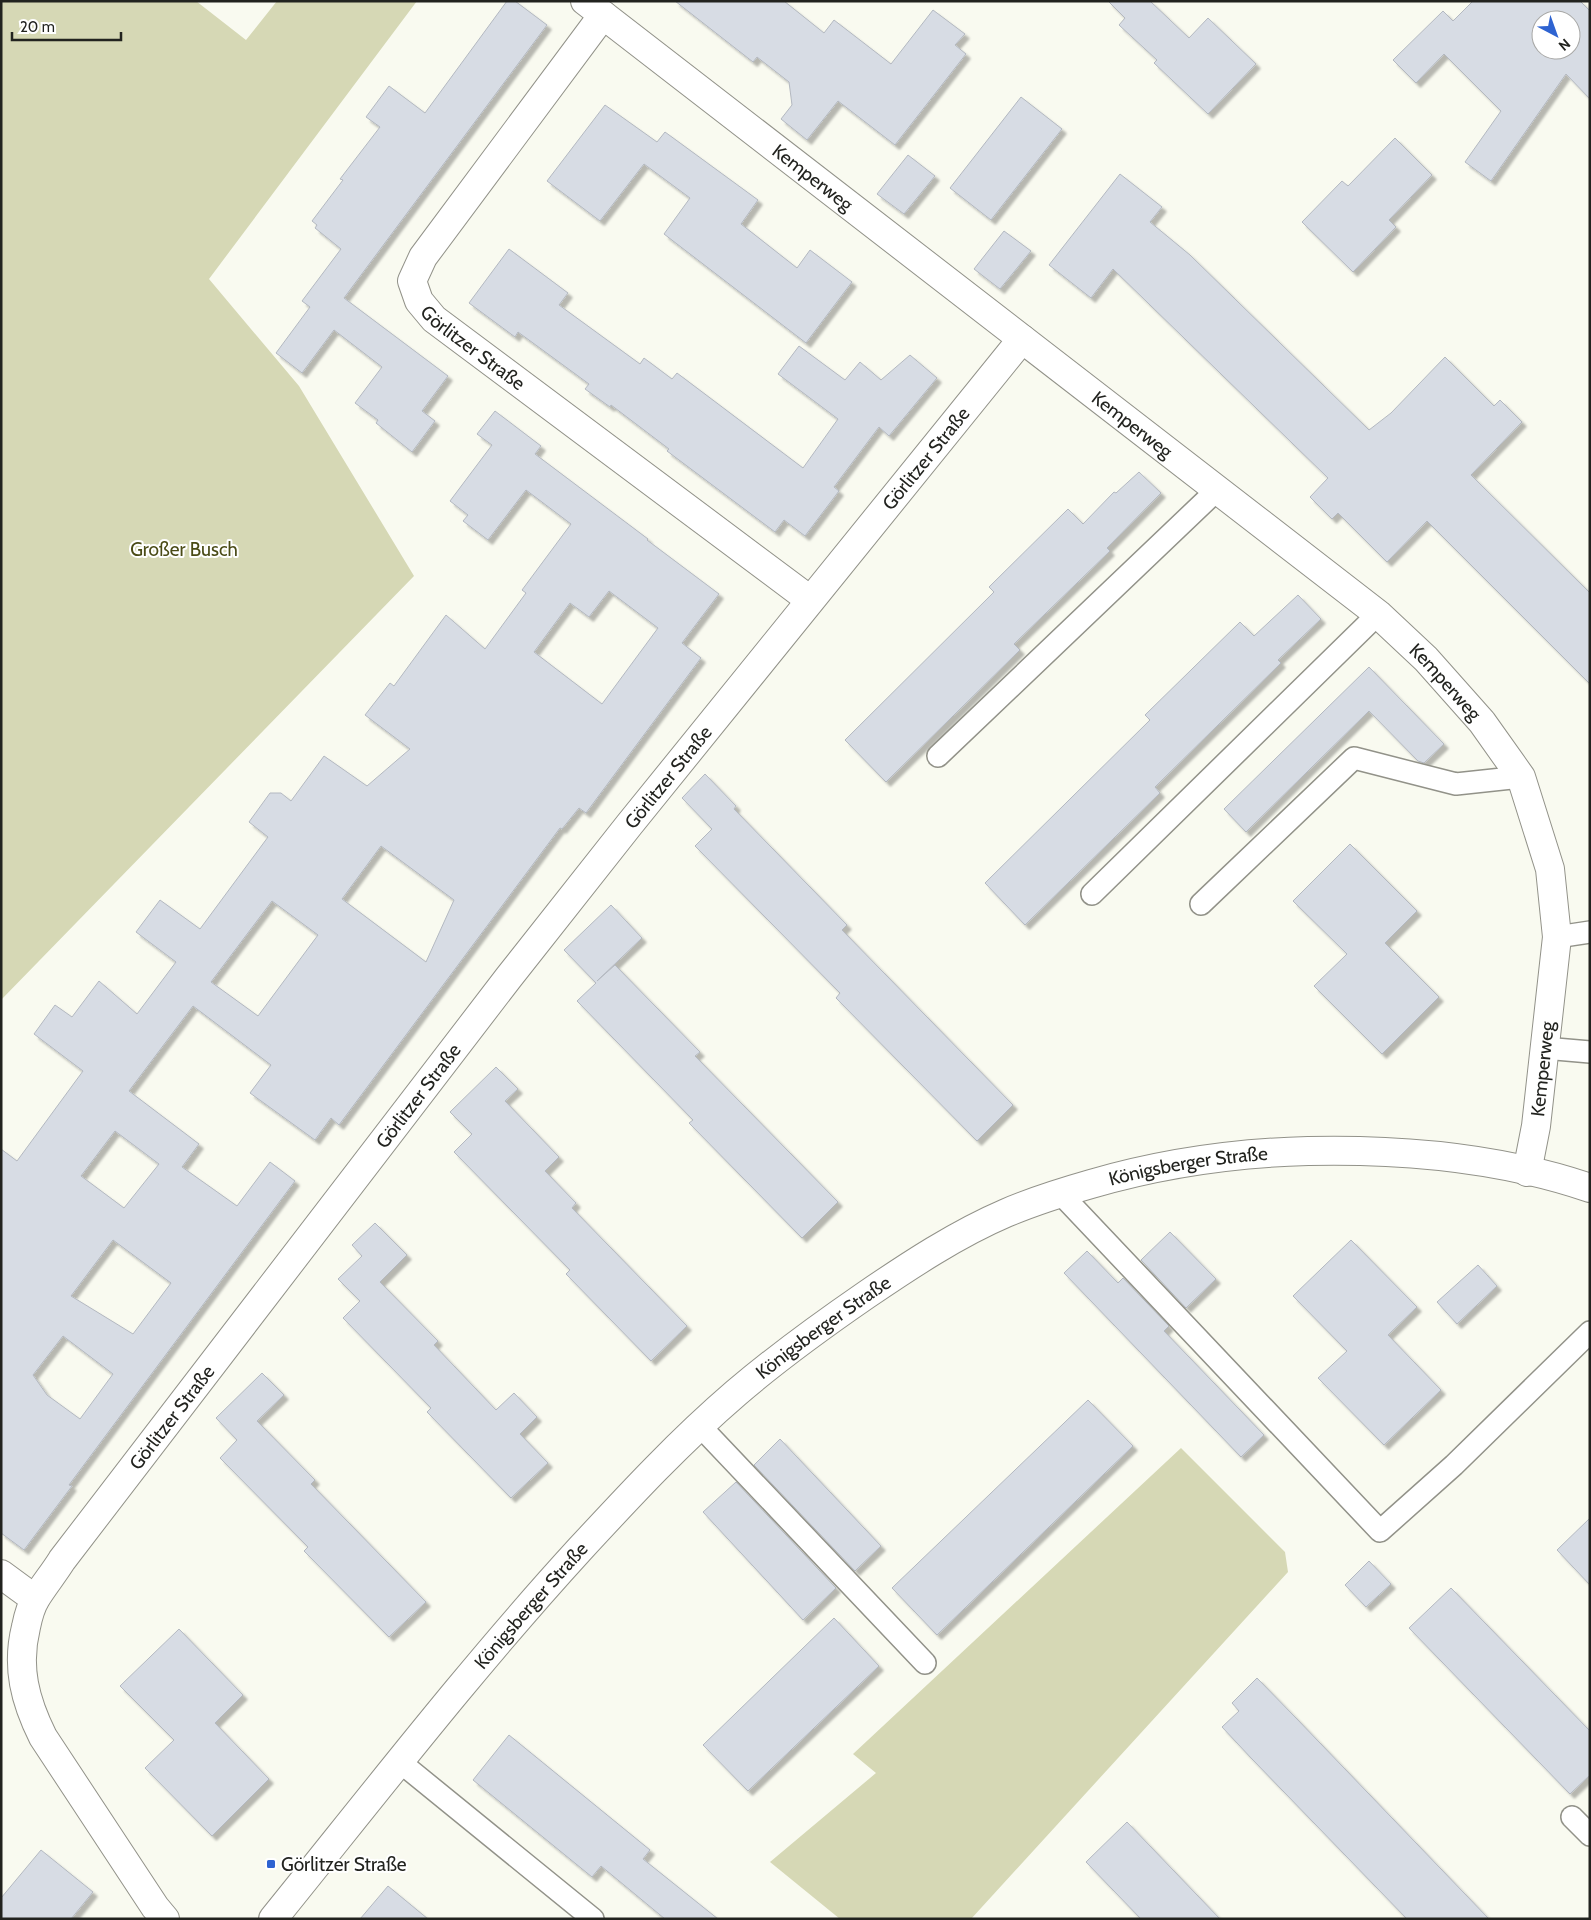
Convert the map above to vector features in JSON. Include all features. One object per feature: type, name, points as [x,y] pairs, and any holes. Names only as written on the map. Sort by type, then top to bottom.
[{"type":"street","name":"Kemperweg","points":[[594,8],[1378,614],[1426,659],[1482,722],[1521,777],[1550,869],[1556,937],[1536,1126],[1527,1172]]},
{"type":"street","name":"Görlitzer Straße","points":[[594,8],[423,257],[412,281],[419,301],[434,319],[810,600]]},
{"type":"street","name":"Görlitzer Straße","points":[[165,1919],[155,1907],[43,1738],[31,1714],[23,1683],[21,1662],[22,1643],[35,1600],[62,1560],[509,977],[810,600],[1022,339]]},
{"type":"street","name":"Königsberger Straße","points":[[276,1918],[400,1762],[498,1643],[551,1581],[643,1482],[734,1395],[781,1357],[893,1276],[942,1247],[1006,1213],[1060,1193],[1166,1165],[1237,1155],[1354,1150],[1398,1152],[1527,1172],[1590,1188]]},
{"type":"street","points":[[1,1574],[35,1600]]},
{"type":"lane","points":[[938,756],[1218,489]]},
{"type":"lane","points":[[1092,894],[1378,614]]},
{"type":"lane","points":[[1201,904],[1354,758],[1456,784],[1521,777]]},
{"type":"lane","points":[[1556,937],[1590,932]]},
{"type":"lane","points":[[1544,1048],[1590,1052]]},
{"type":"lane","points":[[1060,1193],[1380,1532],[1454,1465],[1590,1332]]},
{"type":"lane","points":[[700,1426],[924,1663]]},
{"type":"lane","points":[[400,1762],[593,1919]]},
{"type":"lane","points":[[1572,1817],[1590,1835]]},
{"type":"green space","name":"Großer Busch","points":[[1,1],[196,1],[246,40],[277,1],[417,1],[209,279],[299,386],[414,576],[1,1000]]},
{"type":"green space","points":[[1181,1448],[1285,1552],[1288,1572],[971,1919],[840,1919],[770,1862],[876,1773],[853,1754]]},
{"type":"building","points":[[507,1],[515,1],[547,25],[344,298],[448,376],[422,411],[435,421],[412,452],[376,423],[378,420],[355,403],[382,367],[334,330],[302,373],[276,353],[310,307],[302,301],[341,249],[315,228],[317,225],[312,221],[343,180],[340,179],[380,127],[366,117],[389,86],[425,113]]},
{"type":"building","points":[[675,1],[784,1],[824,33],[834,20],[891,64],[933,10],[965,34],[955,45],[966,54],[895,145],[838,101],[807,140],[781,119],[792,105],[789,82],[757,57],[753,62]]},
{"type":"building","points":[[1108,1],[1150,1],[1189,38],[1208,18],[1256,64],[1208,114],[1154,63],[1157,60],[1119,25],[1125,18]]},
{"type":"building","points":[[1473,1],[1580,1],[1590,11],[1590,99],[1566,74],[1491,181],[1465,162],[1501,111],[1444,54],[1416,83],[1393,60],[1443,11],[1453,21]]},
{"type":"building","points":[[1021,97],[1062,129],[991,220],[950,188]]},
{"type":"building","points":[[605,105],[657,142],[665,132],[758,200],[741,224],[797,268],[810,250],[852,282],[806,343],[664,234],[690,198],[644,164],[600,221],[547,181]]},
{"type":"building","points":[[1395,138],[1432,175],[1389,220],[1396,227],[1353,272],[1302,222],[1342,181],[1348,186]]},
{"type":"building","points":[[908,155],[935,176],[904,214],[877,194]]},
{"type":"building","points":[[1120,174],[1162,207],[1150,222],[1190,255],[1369,430],[1391,413],[1445,357],[1494,406],[1500,400],[1522,422],[1471,475],[1590,593],[1590,684],[1427,521],[1387,562],[1338,513],[1332,519],[1310,497],[1328,478],[1113,269],[1091,298],[1049,265]]},
{"type":"building","points":[[1004,231],[1031,251],[1000,289],[974,269]]},
{"type":"building","points":[[509,249],[568,293],[559,305],[640,364],[644,358],[672,379],[677,373],[803,468],[838,419],[778,374],[799,346],[845,380],[860,362],[881,380],[910,355],[937,378],[889,436],[879,427],[834,487],[839,491],[805,536],[784,520],[775,532],[667,451],[669,449],[611,405],[610,407],[585,389],[589,384],[518,332],[515,337],[469,303]]},
{"type":"building","points":[[495,411],[541,446],[535,454],[719,594],[682,643],[701,658],[586,813],[579,808],[562,829],[560,828],[339,1125],[331,1118],[315,1140],[250,1093],[271,1065],[193,1006],[129,1091],[199,1144],[182,1167],[237,1206],[270,1162],[295,1181],[69,1485],[72,1486],[24,1550],[1,1533],[1,1149],[17,1161],[83,1071],[34,1034],[55,1005],[72,1017],[99,981],[137,1014],[176,962],[136,932],[160,900],[200,929],[268,837],[249,822],[270,793],[281,793],[291,801],[324,756],[367,786],[410,749],[365,715],[390,683],[394,686],[446,615],[485,649],[526,593],[522,590],[571,524],[526,490],[488,540],[463,521],[468,515],[450,501],[492,445],[477,434]],"holes":[[[609,591],[658,628],[602,704],[534,652],[570,603],[589,617]],[[381,846],[454,900],[426,962],[342,899]],[[272,901],[318,935],[258,1016],[211,982]],[[115,1131],[159,1164],[124,1208],[81,1176]],[[113,1240],[171,1283],[133,1334],[71,1296]],[[63,1336],[113,1374],[80,1419],[47,1395],[33,1375]]]},
{"type":"building","points":[[1139,472],[1161,493],[1107,548],[1110,551],[1014,644],[1020,650],[886,782],[845,740],[994,592],[989,587],[1068,509],[1083,524],[1114,492],[1116,493]]},
{"type":"building","points":[[1298,595],[1321,619],[1278,660],[1281,663],[1155,787],[1160,793],[1025,925],[985,883],[1150,720],[1145,715],[1240,622],[1254,636]]},
{"type":"building","points":[[1369,667],[1444,744],[1424,763],[1418,761],[1369,711],[1246,832],[1224,809]]},
{"type":"building","points":[[705,774],[736,806],[734,809],[847,925],[842,930],[1013,1105],[977,1141],[836,998],[840,993],[695,846],[712,829],[682,798]]},
{"type":"building","points":[[1350,844],[1417,911],[1385,943],[1439,997],[1382,1054],[1314,986],[1347,954],[1293,901]]},
{"type":"building","points":[[611,905],[642,938],[597,981],[615,965],[700,1052],[695,1056],[838,1202],[802,1238],[689,1123],[693,1120],[577,1001],[596,983],[564,950]]},
{"type":"building","points":[[496,1067],[518,1089],[505,1101],[559,1157],[545,1171],[576,1203],[572,1208],[687,1326],[651,1361],[566,1274],[570,1270],[454,1152],[472,1134],[450,1112]]},
{"type":"building","points":[[375,1223],[407,1255],[380,1282],[438,1341],[434,1345],[496,1410],[514,1393],[537,1417],[520,1434],[548,1463],[511,1498],[427,1412],[431,1408],[343,1318],[360,1301],[338,1279],[362,1256],[352,1245]]},
{"type":"building","points":[[1170,1232],[1216,1279],[1186,1308],[1141,1260]]},
{"type":"building","points":[[1351,1240],[1417,1307],[1388,1335],[1441,1390],[1384,1445],[1318,1378],[1347,1351],[1293,1296]]},
{"type":"building","points":[[1087,1251],[1118,1283],[1123,1278],[1169,1326],[1164,1331],[1264,1435],[1241,1457],[1064,1273]]},
{"type":"building","points":[[1478,1265],[1497,1286],[1457,1324],[1437,1302]]},
{"type":"building","points":[[262,1373],[284,1395],[257,1421],[315,1480],[311,1484],[426,1602],[389,1637],[304,1551],[308,1547],[220,1458],[237,1440],[216,1418]]},
{"type":"building","points":[[1088,1400],[1133,1446],[937,1635],[892,1588]]},
{"type":"building","points":[[780,1439],[881,1546],[855,1571],[754,1465]]},
{"type":"building","points":[[736,1482],[836,1588],[803,1620],[703,1512]]},
{"type":"building","points":[[1590,1518],[1590,1585],[1557,1550]]},
{"type":"building","points":[[1369,1561],[1391,1584],[1366,1607],[1345,1585]]},
{"type":"building","points":[[1451,1588],[1590,1731],[1590,1775],[1570,1794],[1409,1628]]},
{"type":"building","points":[[834,1618],[879,1666],[748,1791],[703,1745]]},
{"type":"building","points":[[179,1629],[243,1695],[215,1723],[269,1779],[212,1836],[145,1768],[174,1740],[120,1686]]},
{"type":"building","points":[[1257,1678],[1489,1919],[1407,1919],[1252,1759],[1222,1727],[1239,1711],[1232,1703]]},
{"type":"building","points":[[509,1735],[650,1850],[643,1859],[718,1919],[665,1919],[601,1866],[592,1877],[473,1780]]},
{"type":"building","points":[[1127,1822],[1220,1919],[1141,1919],[1086,1862]]},
{"type":"building","points":[[41,1850],[93,1892],[71,1919],[1,1919],[1,1898]]},
{"type":"building","points":[[388,1886],[428,1919],[360,1919]]},
{"type":"place","name":"Görlitzer Straße","points":[[271,1864]]}]
